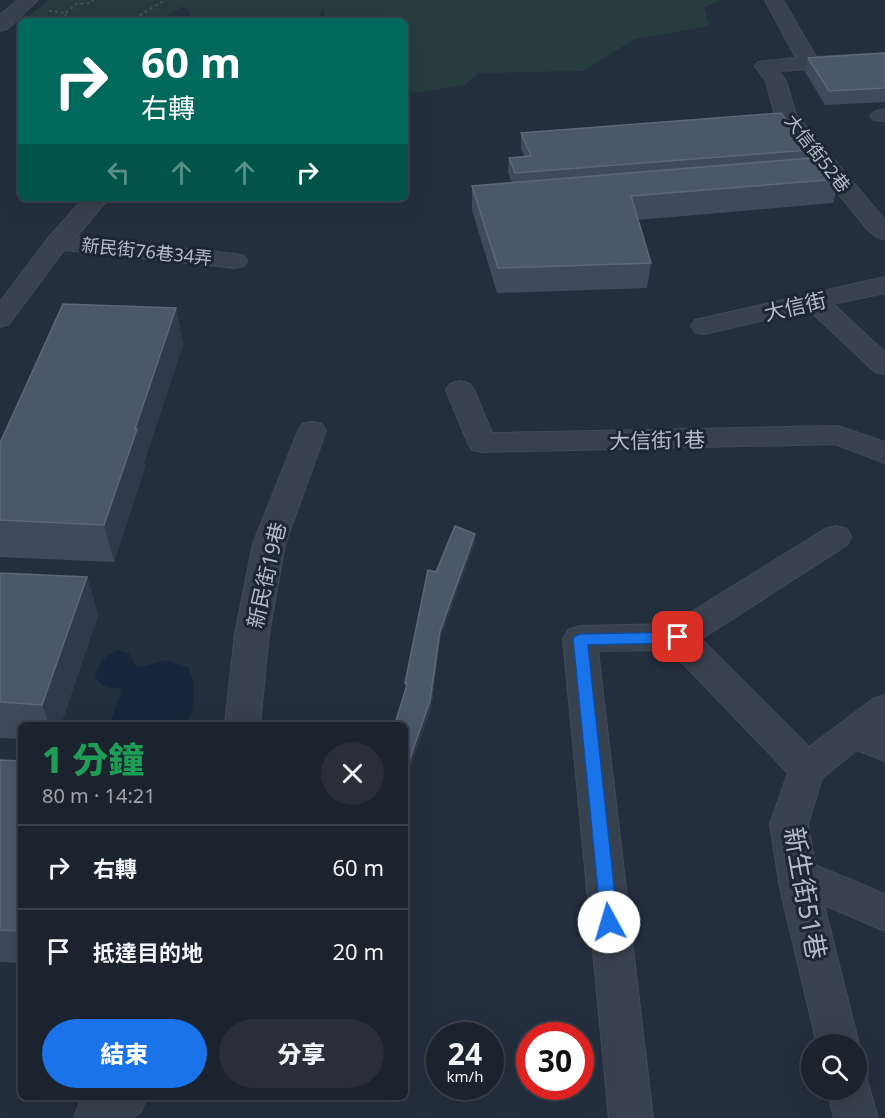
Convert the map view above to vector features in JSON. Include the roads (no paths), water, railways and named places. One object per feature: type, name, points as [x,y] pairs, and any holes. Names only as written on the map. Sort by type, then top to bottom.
[{"type":"street","points":[[0,25],[29,0]]},
{"type":"street","points":[[774,0],[809,63],[885,60]]},
{"type":"street","name":"大信街52巷","points":[[809,63],[765,66],[776,81],[786,116],[876,225],[885,232]]},
{"type":"street","points":[[763,118],[786,116]]},
{"type":"street","points":[[810,173],[833,171]]},
{"type":"street","points":[[0,319],[58,242],[94,201]]},
{"type":"street","name":"新民街76巷34弄","points":[[58,242],[235,261]]},
{"type":"street","name":"大信街","points":[[704,326],[885,285]]},
{"type":"street","points":[[815,302],[880,378]]},
{"type":"street","name":"大信街1巷","points":[[460,390],[482,443],[838,435],[885,453]]},
{"type":"street","name":"新民街19巷","points":[[242,722],[252,634],[269,544],[312,431]]},
{"type":"street","points":[[631,1118],[580,639],[678,637],[836,537]]},
{"type":"street","points":[[678,637],[807,769],[869,739],[885,709]]},
{"type":"street","name":"新生街51巷","points":[[807,769],[789,824],[798,876],[836,1034]]},
{"type":"street","points":[[798,876],[885,914]]},
{"type":"street","points":[[96,1118],[120,1100]]},
{"type":"street","points":[[852,1100],[856,1118]]},
{"type":"water","points":[[117,650],[123,651],[129,654],[138,668],[166,660],[188,667],[193,682],[194,696],[187,722],[112,722],[121,693],[120,688],[104,686],[95,675],[98,666]]}]
